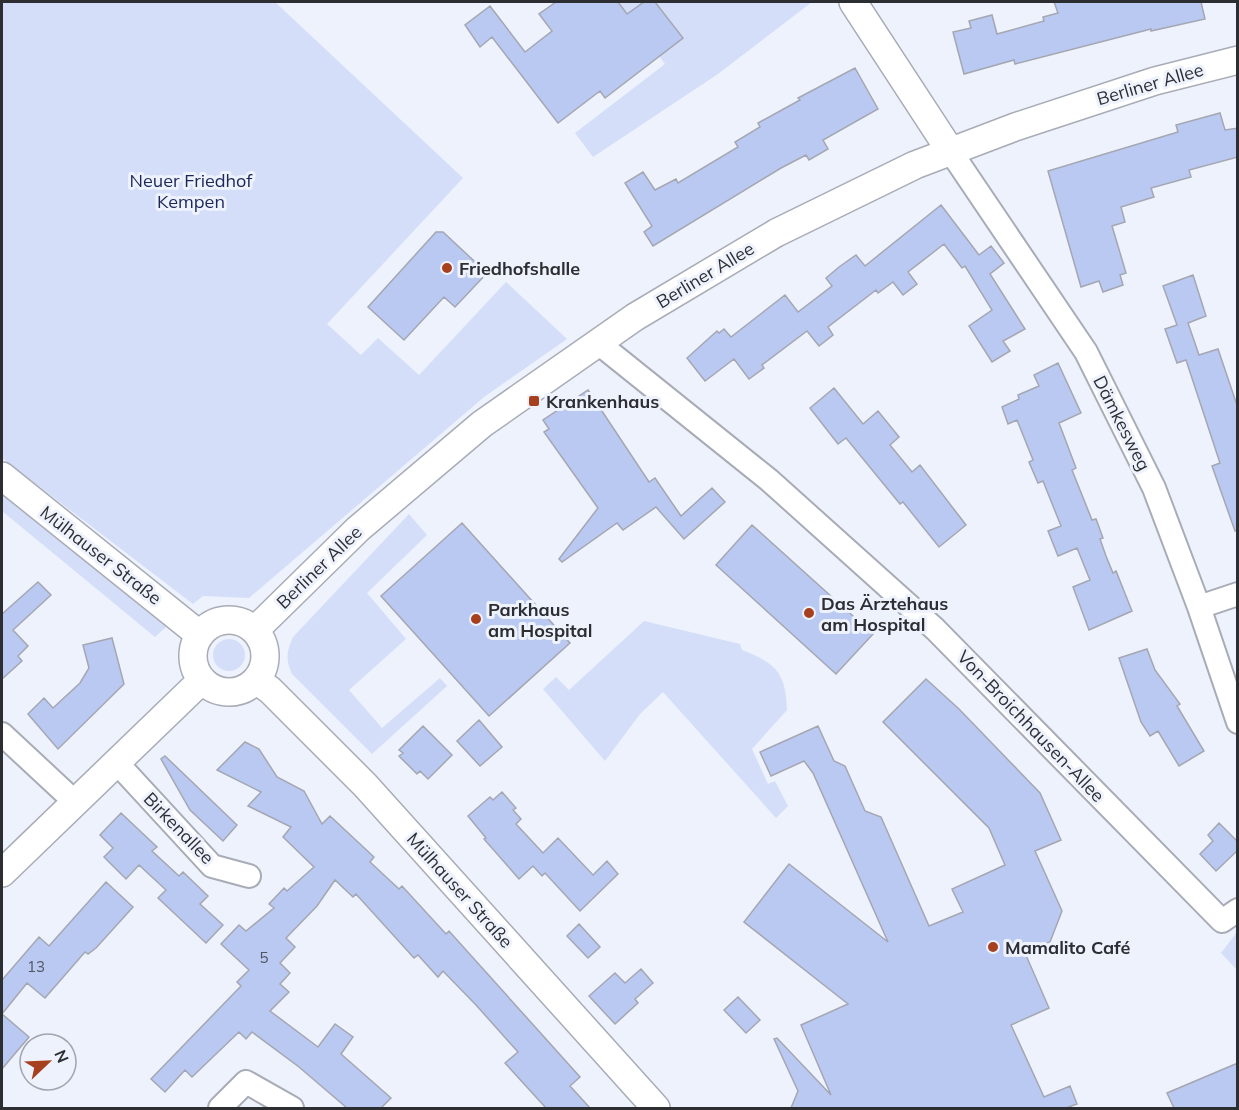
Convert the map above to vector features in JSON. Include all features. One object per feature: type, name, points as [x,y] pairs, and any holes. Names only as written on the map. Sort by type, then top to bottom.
[{"type":"street","points":[[853,2],[951,152]]},
{"type":"street","name":"Berliner Allee","points":[[255,630],[310,573],[405,488],[482,424],[597,342],[672,294],[776,233],[904,170],[951,152],[1076,106],[1155,81],[1238,60]]},
{"type":"street","name":"Dämkesweg","points":[[951,152],[1086,351],[1154,488],[1199,607],[1238,722]]},
{"type":"street","name":"Von-Broichhausen-Allee","points":[[597,342],[769,480],[935,629],[1222,921],[1238,910]]},
{"type":"street","name":"Mülhauser Straße","points":[[2,476],[200,635]]},
{"type":"street","points":[[1199,607],[1238,594]]},
{"type":"street","points":[[226,620],[236,620],[255,630],[264,650],[265,660],[256,680],[246,687],[223,691],[202,680],[193,658],[194,646],[207,627],[226,620]]},
{"type":"street","points":[[2,873],[118,764],[202,680]]},
{"type":"street","name":"Mülhauser Straße","points":[[256,680],[270,690],[365,785],[656,1108]]},
{"type":"street","points":[[2,734],[75,802]]},
{"type":"street","name":"Birkenallee","points":[[118,764],[212,866],[249,876]]},
{"type":"street","points":[[220,1108],[246,1082],[292,1108]]},
{"type":"green space","name":"Neuer Friedhof Kempen","points":[[2,2],[275,2],[463,178],[327,324],[361,355],[378,338],[419,375],[506,282],[567,339],[484,397],[249,598],[203,596],[193,604],[2,458]]},
{"type":"green space","points":[[618,2],[812,2],[718,74],[593,157],[575,133],[665,64]]},
{"type":"green space","points":[[2,493],[166,627],[155,637],[2,511]]},
{"type":"green space","points":[[409,514],[427,535],[367,593],[406,639],[349,690],[382,728],[440,678],[447,686],[372,754],[292,674],[288,664],[288,651],[293,637]]},
{"type":"green space","points":[[644,621],[740,644],[742,650],[763,660],[777,671],[784,687],[787,710],[752,749],[768,784],[775,781],[788,806],[776,818],[663,692],[640,714],[605,761],[543,689],[556,677],[569,690]]},
{"type":"green space","points":[[229,639],[241,643],[245,655],[241,667],[229,671],[217,667],[213,655],[217,643]]},
{"type":"green space","points":[[1237,932],[1237,970],[1221,953]]},
{"type":"building","points":[[556,2],[618,2],[627,14],[644,2],[655,2],[683,38],[605,98],[600,91],[558,123],[492,37],[480,47],[465,25],[490,6],[525,52],[552,31],[539,14]]},
{"type":"building","points":[[1054,2],[1201,2],[1205,19],[1151,31],[1151,29],[1015,64],[1014,60],[964,74],[953,32],[971,28],[969,21],[992,15],[997,34],[1044,21],[1043,17],[1058,13]]},
{"type":"building","points":[[855,68],[878,109],[823,140],[828,149],[809,160],[806,155],[781,168],[653,246],[644,232],[652,226],[625,183],[643,172],[655,190],[676,179],[678,183],[738,147],[735,142],[760,127],[758,123],[800,100],[798,98]]},
{"type":"building","points":[[1220,113],[1225,130],[1238,128],[1238,157],[1189,170],[1191,177],[1151,188],[1154,197],[1121,207],[1125,222],[1112,226],[1126,273],[1120,275],[1123,285],[1103,292],[1099,281],[1081,287],[1048,171],[1178,132],[1176,125]]},
{"type":"building","points":[[941,205],[979,255],[991,246],[1004,263],[990,274],[1025,329],[1003,341],[1010,351],[992,362],[969,326],[992,310],[965,266],[962,268],[944,244],[908,272],[917,284],[903,295],[893,282],[878,293],[876,290],[828,327],[833,335],[819,346],[807,331],[762,365],[764,368],[749,379],[734,359],[705,381],[687,358],[717,331],[719,333],[724,329],[731,337],[785,295],[798,312],[832,286],[826,278],[839,267],[856,255],[865,266]]},
{"type":"building","points":[[436,232],[443,232],[487,273],[455,307],[444,297],[404,340],[368,307]]},
{"type":"building","points":[[1193,275],[1206,316],[1188,323],[1199,355],[1218,349],[1238,408],[1238,531],[1235,531],[1212,466],[1220,463],[1186,360],[1177,363],[1165,329],[1177,325],[1163,286]]},
{"type":"building","points":[[1058,363],[1081,413],[1059,423],[1076,468],[1072,470],[1092,520],[1096,519],[1103,538],[1100,539],[1106,556],[1113,573],[1116,571],[1132,611],[1089,630],[1073,587],[1090,580],[1077,548],[1058,556],[1048,531],[1061,526],[1043,481],[1038,483],[1029,462],[1033,460],[1017,420],[1008,424],[1002,407],[1019,399],[1018,395],[1039,386],[1034,375]]},
{"type":"building","points":[[834,388],[863,424],[878,411],[899,437],[890,445],[912,472],[920,465],[966,525],[939,547],[903,502],[900,504],[846,438],[838,444],[810,408]]},
{"type":"building","points":[[588,390],[649,482],[655,478],[681,516],[712,488],[725,502],[684,539],[656,507],[623,530],[617,523],[562,562],[559,559],[598,508],[544,432],[549,429],[543,420]]},
{"type":"building","points":[[462,523],[570,643],[489,716],[381,596]]},
{"type":"building","name":"Das Ärztehaus am Hospital","points":[[752,525],[873,634],[836,674],[716,565]]},
{"type":"building","points":[[38,582],[51,595],[13,630],[28,646],[18,656],[22,661],[2,679],[2,614]]},
{"type":"building","points":[[112,638],[124,684],[58,749],[28,714],[44,698],[53,708],[80,683],[89,668],[83,645]]},
{"type":"building","points":[[1147,649],[1155,670],[1180,704],[1177,706],[1204,751],[1179,766],[1158,731],[1150,736],[1141,722],[1119,658]]},
{"type":"building","points":[[926,679],[959,709],[1040,793],[1061,840],[1035,851],[1062,911],[1050,942],[1025,953],[1049,1008],[1011,1025],[1044,1097],[1070,1086],[1077,1104],[1066,1108],[791,1108],[798,1091],[774,1039],[777,1038],[831,1095],[801,1025],[848,1004],[744,922],[789,864],[888,942],[813,773],[804,761],[771,776],[760,752],[818,726],[834,761],[845,766],[865,811],[881,817],[929,926],[963,912],[952,889],[1005,865],[989,828],[883,722]]},
{"type":"building","points":[[479,720],[502,747],[480,766],[457,741]]},
{"type":"building","points":[[423,726],[452,755],[428,779],[420,771],[417,774],[399,756],[403,753],[399,750]]},
{"type":"building","points":[[245,742],[259,749],[277,777],[304,791],[322,824],[330,816],[374,857],[370,862],[399,889],[402,886],[446,934],[449,931],[580,1077],[570,1086],[590,1108],[546,1108],[505,1063],[518,1052],[476,1005],[443,971],[438,977],[418,955],[414,958],[356,894],[353,897],[335,880],[317,906],[286,938],[295,947],[280,963],[290,973],[280,984],[289,992],[270,1011],[318,1047],[335,1024],[353,1037],[341,1054],[391,1098],[381,1108],[347,1108],[299,1067],[252,1032],[246,1039],[239,1032],[192,1077],[185,1070],[165,1092],[151,1079],[241,986],[237,982],[249,970],[221,944],[239,925],[246,931],[274,908],[269,904],[284,888],[287,891],[314,867],[283,837],[291,827],[248,806],[261,792],[217,770]]},
{"type":"building","points":[[165,756],[237,825],[223,841],[190,810],[161,759]]},
{"type":"building","points":[[502,792],[516,808],[513,810],[521,819],[516,824],[543,853],[558,838],[593,875],[607,861],[618,874],[580,911],[545,873],[542,876],[533,866],[519,879],[484,839],[486,838],[468,816],[490,797],[493,800]]},
{"type":"building","points":[[121,813],[157,847],[152,851],[179,876],[183,872],[208,896],[200,904],[223,925],[206,943],[158,898],[166,890],[139,865],[126,879],[104,857],[113,848],[100,835]]},
{"type":"building","points":[[1219,823],[1238,842],[1238,850],[1216,871],[1200,854],[1213,841],[1208,835]]},
{"type":"building","points":[[106,882],[133,907],[96,948],[88,954],[85,952],[45,998],[27,983],[2,1014],[2,980],[39,937],[49,946]]},
{"type":"building","points":[[579,924],[600,947],[588,958],[567,936]]},
{"type":"building","points":[[641,969],[653,983],[635,999],[638,1003],[615,1024],[589,996],[615,973],[625,983]]},
{"type":"building","points":[[738,997],[760,1020],[746,1033],[724,1010]]},
{"type":"building","points":[[2,1014],[23,1032],[18,1032],[18,1050],[2,1069]]},
{"type":"building","points":[[1238,1063],[1238,1108],[1174,1108],[1167,1093]]},
{"type":"place","name":"Friedhofshalle","points":[[447,268]]},
{"type":"place","name":"Krankenhaus","points":[[534,401]]},
{"type":"place","name":"Das Ärztehaus am Hospital","points":[[809,613]]},
{"type":"place","name":"Parkhaus am Hospital","points":[[476,619]]},
{"type":"place","name":"Mamalito Café","points":[[993,947]]}]
